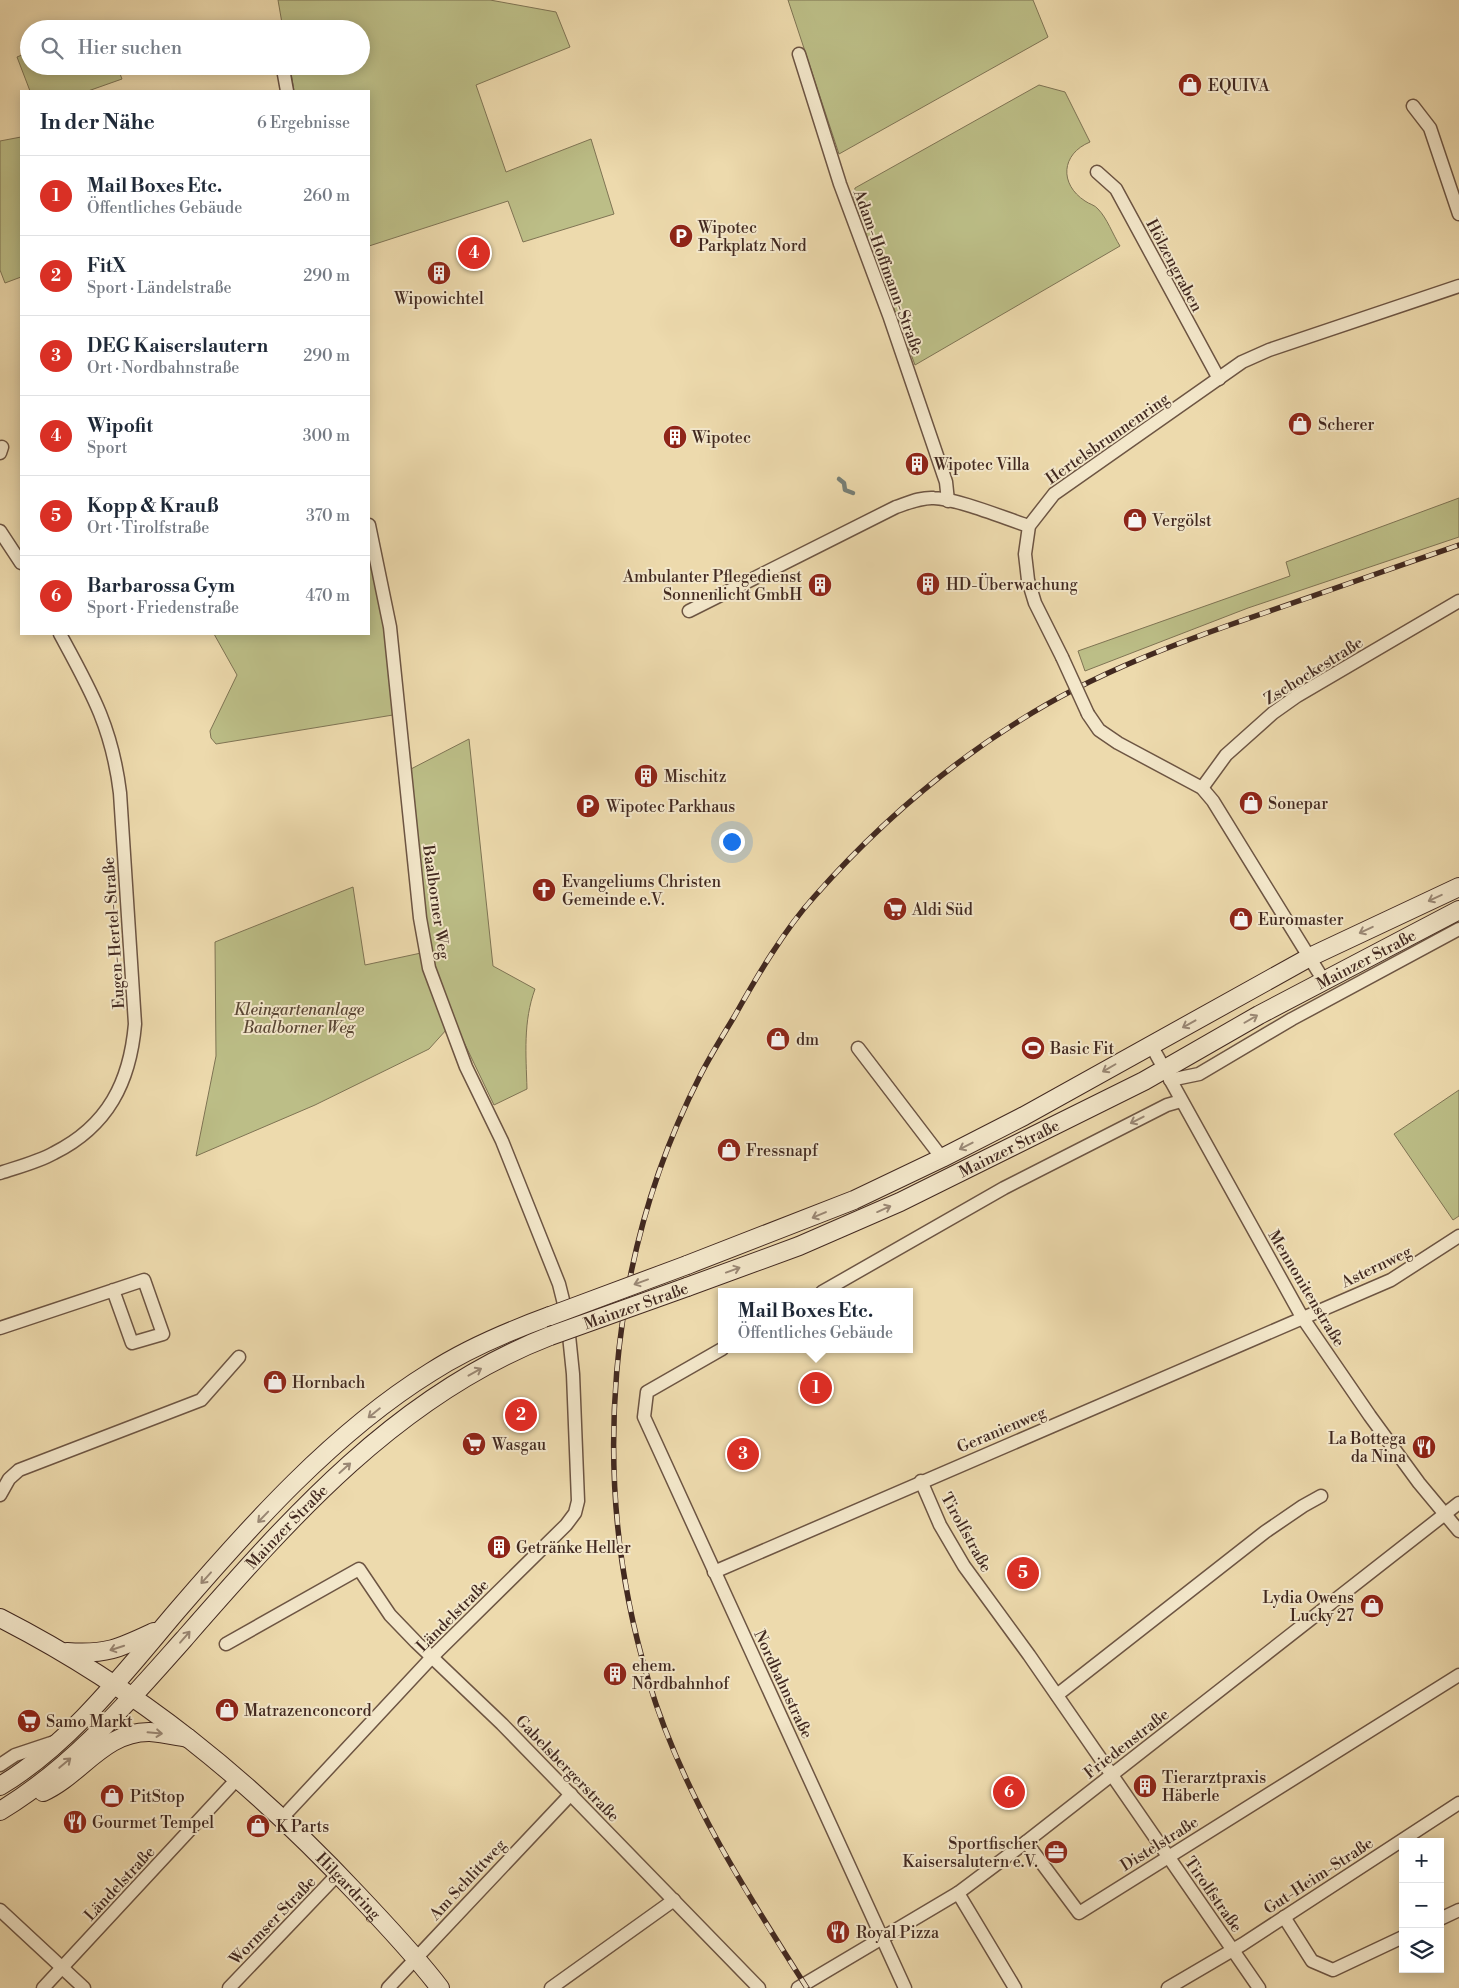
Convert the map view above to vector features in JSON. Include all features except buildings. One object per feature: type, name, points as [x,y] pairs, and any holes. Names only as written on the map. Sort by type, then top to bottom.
[{"type":"main road","name":"Mainzer Straße","points":[[0,1786],[57,1741],[86,1714],[233,1549],[287,1492],[375,1412],[419,1379],[460,1355],[550,1316],[854,1200],[1024,1116],[1310,957],[1459,887]]},
{"type":"main road","name":"Mainzer Straße","points":[[7,1806],[40,1784],[88,1744],[134,1696],[275,1536],[324,1487],[383,1434],[444,1389],[480,1369],[550,1336],[799,1246],[900,1202],[1168,1075],[1259,1015],[1459,910]]},
{"type":"main road","name":"Hilgardring","points":[[0,1618],[114,1683],[191,1738],[282,1818],[338,1874],[416,1957],[440,1988]]},
{"type":"main road","points":[[62,1652],[90,1654],[112,1650],[162,1629]]},
{"type":"main road","points":[[7,1806],[52,1788],[119,1737],[150,1732],[191,1738]]},
{"type":"street","name":"Adam-Hoffmann-Straße","points":[[799,54],[840,184],[890,318],[946,482],[948,501]]},
{"type":"street","points":[[284,75],[287,90]]},
{"type":"street","points":[[1413,106],[1430,128],[1459,214]]},
{"type":"street","name":"Hölzengraben","points":[[1096,172],[1116,189],[1219,379]]},
{"type":"street","name":"Hertelsbrunnenring","points":[[1324,981],[1228,824],[1202,788],[1118,743],[1100,730],[1088,714],[1036,603],[1028,580],[1025,554],[1029,526],[1054,494],[1242,362],[1269,350],[1459,286]]},
{"type":"street","points":[[688,611],[896,507],[922,499],[934,498],[948,501],[1029,526]]},
{"type":"street","name":"Baalborner Weg","points":[[370,530],[390,627],[419,908],[429,968],[466,1067],[502,1141],[559,1284],[567,1316],[571,1349]]},
{"type":"street","points":[[0,531],[20,561]]},
{"type":"street","name":"Zschockestraße","points":[[1202,788],[1226,755],[1273,713],[1312,687],[1459,601]]},
{"type":"street","name":"Eugen-Hertel-Straße","points":[[0,1173],[52,1154],[72,1143],[90,1129],[110,1106],[123,1082],[133,1048],[135,1024],[121,803],[115,758],[98,703],[61,635]]},
{"type":"street","name":"Mainzer Straße","points":[[1168,1075],[1200,1074],[1292,1019],[1459,929]]},
{"type":"street","name":"Mennonitenstraße","points":[[1151,1045],[1302,1316],[1370,1416],[1419,1483],[1446,1513],[1459,1532]]},
{"type":"street","name":"Mainzer Straße","points":[[858,1048],[942,1158]]},
{"type":"street","name":"Mainzer Straße","points":[[829,1288],[1004,1188],[1167,1105],[1181,1101]]},
{"type":"street","name":"Asternweg","points":[[1302,1316],[1391,1280],[1459,1236]]},
{"type":"street","points":[[0,1328],[113,1290],[144,1280],[163,1334],[132,1343],[113,1290]]},
{"type":"street","name":"Geranienweg","points":[[714,1572],[1302,1316]]},
{"type":"street","name":"Ländelstraße","points":[[282,1818],[433,1656],[575,1513],[578,1501],[571,1349]]},
{"type":"street","name":"Nordbahnstraße","points":[[718,1351],[647,1392],[644,1417],[799,1753],[880,1938],[905,1988]]},
{"type":"street","points":[[0,1495],[9,1479],[19,1470],[201,1400],[239,1357]]},
{"type":"street","name":"Tirolfstraße","points":[[921,1482],[940,1525],[964,1566],[1112,1775],[1259,1988]]},
{"type":"street","points":[[1056,1695],[1265,1532],[1302,1506],[1321,1496]]},
{"type":"street","name":"Friedenstraße","points":[[798,1988],[958,1893],[1026,1842],[1459,1503]]},
{"type":"street","name":"Gabelsbergerstraße","points":[[226,1644],[359,1569],[390,1615],[571,1794],[759,1988]]},
{"type":"street","name":"Distelstraße","points":[[1026,1842],[1079,1913],[1459,1675]]},
{"type":"street","points":[[0,1765],[15,1756],[57,1741]]},
{"type":"street","name":"Ländelstraße","points":[[43,1988],[238,1778]]},
{"type":"street","name":"Am Schlittweg","points":[[388,1988],[571,1794]]},
{"type":"street","name":"Gut-Heim-Straße","points":[[1168,1988],[1233,1950],[1459,1803]]},
{"type":"street","name":"Wormser Straße","points":[[229,1988],[338,1874]]},
{"type":"street","points":[[958,1893],[1015,1988]]},
{"type":"street","points":[[551,1988],[674,1900]]},
{"type":"street","points":[[0,1910],[84,1988]]},
{"type":"street","points":[[1444,1917],[1459,1910]]},
{"type":"street","points":[[1284,1917],[1312,1961],[1333,1970],[1399,1939]]},
{"type":"green space","points":[[278,0],[490,0],[556,12],[570,47],[476,85],[506,172],[591,139],[614,214],[523,242],[508,201],[370,246],[370,90],[294,90],[291,75],[370,75],[370,20],[281,20]]},
{"type":"green space","points":[[788,0],[1033,0],[1048,37],[839,154]]},
{"type":"green space","points":[[24,75],[120,75],[122,79],[91,90],[30,90]]},
{"type":"green space","points":[[1039,85],[1065,92],[1090,142],[1080,147],[1073,154],[1067,170],[1068,178],[1077,194],[1095,206],[1101,213],[1120,246],[915,365],[853,199],[855,188]]},
{"type":"green space","points":[[20,137],[20,277],[5,283],[0,270],[0,141]]},
{"type":"green space","points":[[1459,498],[1459,537],[1248,608],[1085,671],[1078,651],[1290,576],[1286,562]]},
{"type":"green space","points":[[370,553],[385,628],[393,715],[216,744],[211,738],[210,731],[237,675],[215,635],[370,635]]},
{"type":"green space","points":[[469,739],[493,966],[535,989],[527,1026],[527,1089],[494,1105],[461,1036],[438,976],[428,941],[409,770]]},
{"type":"green space","name":"Kleingartenanlage Baalborner Weg","points":[[353,887],[365,965],[421,953],[447,1029],[429,1049],[315,1105],[196,1156],[216,1056],[215,942]]},
{"type":"green space","points":[[1459,1090],[1459,1216],[1453,1220],[1394,1134]]},
{"type":"waterway","points":[[839,479],[844,483],[845,490],[853,493]]},
{"type":"railway","points":[[807,1988],[738,1877],[696,1800],[678,1761],[648,1679],[629,1604],[618,1528],[614,1451],[617,1373],[627,1296],[644,1220],[668,1147],[700,1076],[771,955],[803,910],[837,872],[885,824],[963,759],[1048,703],[1140,659],[1203,634],[1459,545]]},
{"type":"place","name":"EQUIVA","points":[[1190,85]]},
{"type":"place","name":"Wipotec Parkplatz Nord","points":[[681,236]]},
{"type":"place","name":"Wipofit","points":[[474,253]]},
{"type":"place","name":"Wipowichtel","points":[[439,273]]},
{"type":"place","name":"Scherer","points":[[1300,424]]},
{"type":"place","name":"Wipotec","points":[[675,437]]},
{"type":"place","name":"Wipotec Villa","points":[[917,464]]},
{"type":"place","name":"Vergölst","points":[[1135,520]]},
{"type":"place","name":"HD-Überwachung","points":[[928,584]]},
{"type":"place","name":"Ambulanter Pflegedienst Sonnenlicht GmbH","points":[[820,585]]},
{"type":"place","name":"Mischitz","points":[[646,776]]},
{"type":"place","name":"Sonepar","points":[[1251,803]]},
{"type":"place","name":"Wipotec Parkhaus","points":[[588,806]]},
{"type":"place","name":"Evangeliums Christen Gemeinde e.V.","points":[[544,890]]},
{"type":"place","name":"Aldi Süd","points":[[895,909]]},
{"type":"place","name":"Euromaster","points":[[1241,919]]},
{"type":"place","name":"dm","points":[[778,1039]]},
{"type":"place","name":"Basic Fit","points":[[1033,1048]]},
{"type":"place","name":"Fressnapf","points":[[729,1150]]},
{"type":"place","name":"Hornbach","points":[[275,1382]]},
{"type":"place","name":"Mail Boxes Etc.","points":[[816,1388]]},
{"type":"place","name":"FitX","points":[[521,1415]]},
{"type":"place","name":"Wasgau","points":[[474,1444]]},
{"type":"place","name":"La Bottega da Nina","points":[[1424,1447]]},
{"type":"place","name":"DEG Kaiserslautern","points":[[743,1454]]},
{"type":"place","name":"Getränke Heller","points":[[499,1547]]},
{"type":"place","name":"Kopp & Krauß","points":[[1023,1573]]},
{"type":"place","name":"Lydia Owens Lucky 27","points":[[1372,1606]]},
{"type":"place","name":"ehem. Nordbahnhof","points":[[615,1674]]},
{"type":"place","name":"Matrazenconcord","points":[[227,1710]]},
{"type":"place","name":"Samo Markt","points":[[29,1721]]},
{"type":"place","name":"Tierarztpraxis Häberle","points":[[1145,1786]]},
{"type":"place","name":"Barbarossa Gym","points":[[1009,1792]]},
{"type":"place","name":"PitStop","points":[[112,1796]]},
{"type":"place","name":"Gourmet Tempel","points":[[75,1822]]},
{"type":"place","name":"K Parts","points":[[258,1826]]},
{"type":"place","name":"Sportfischer Kaisersalutern e.V.","points":[[1056,1852]]},
{"type":"place","name":"Royal Pizza","points":[[838,1932]]}]
